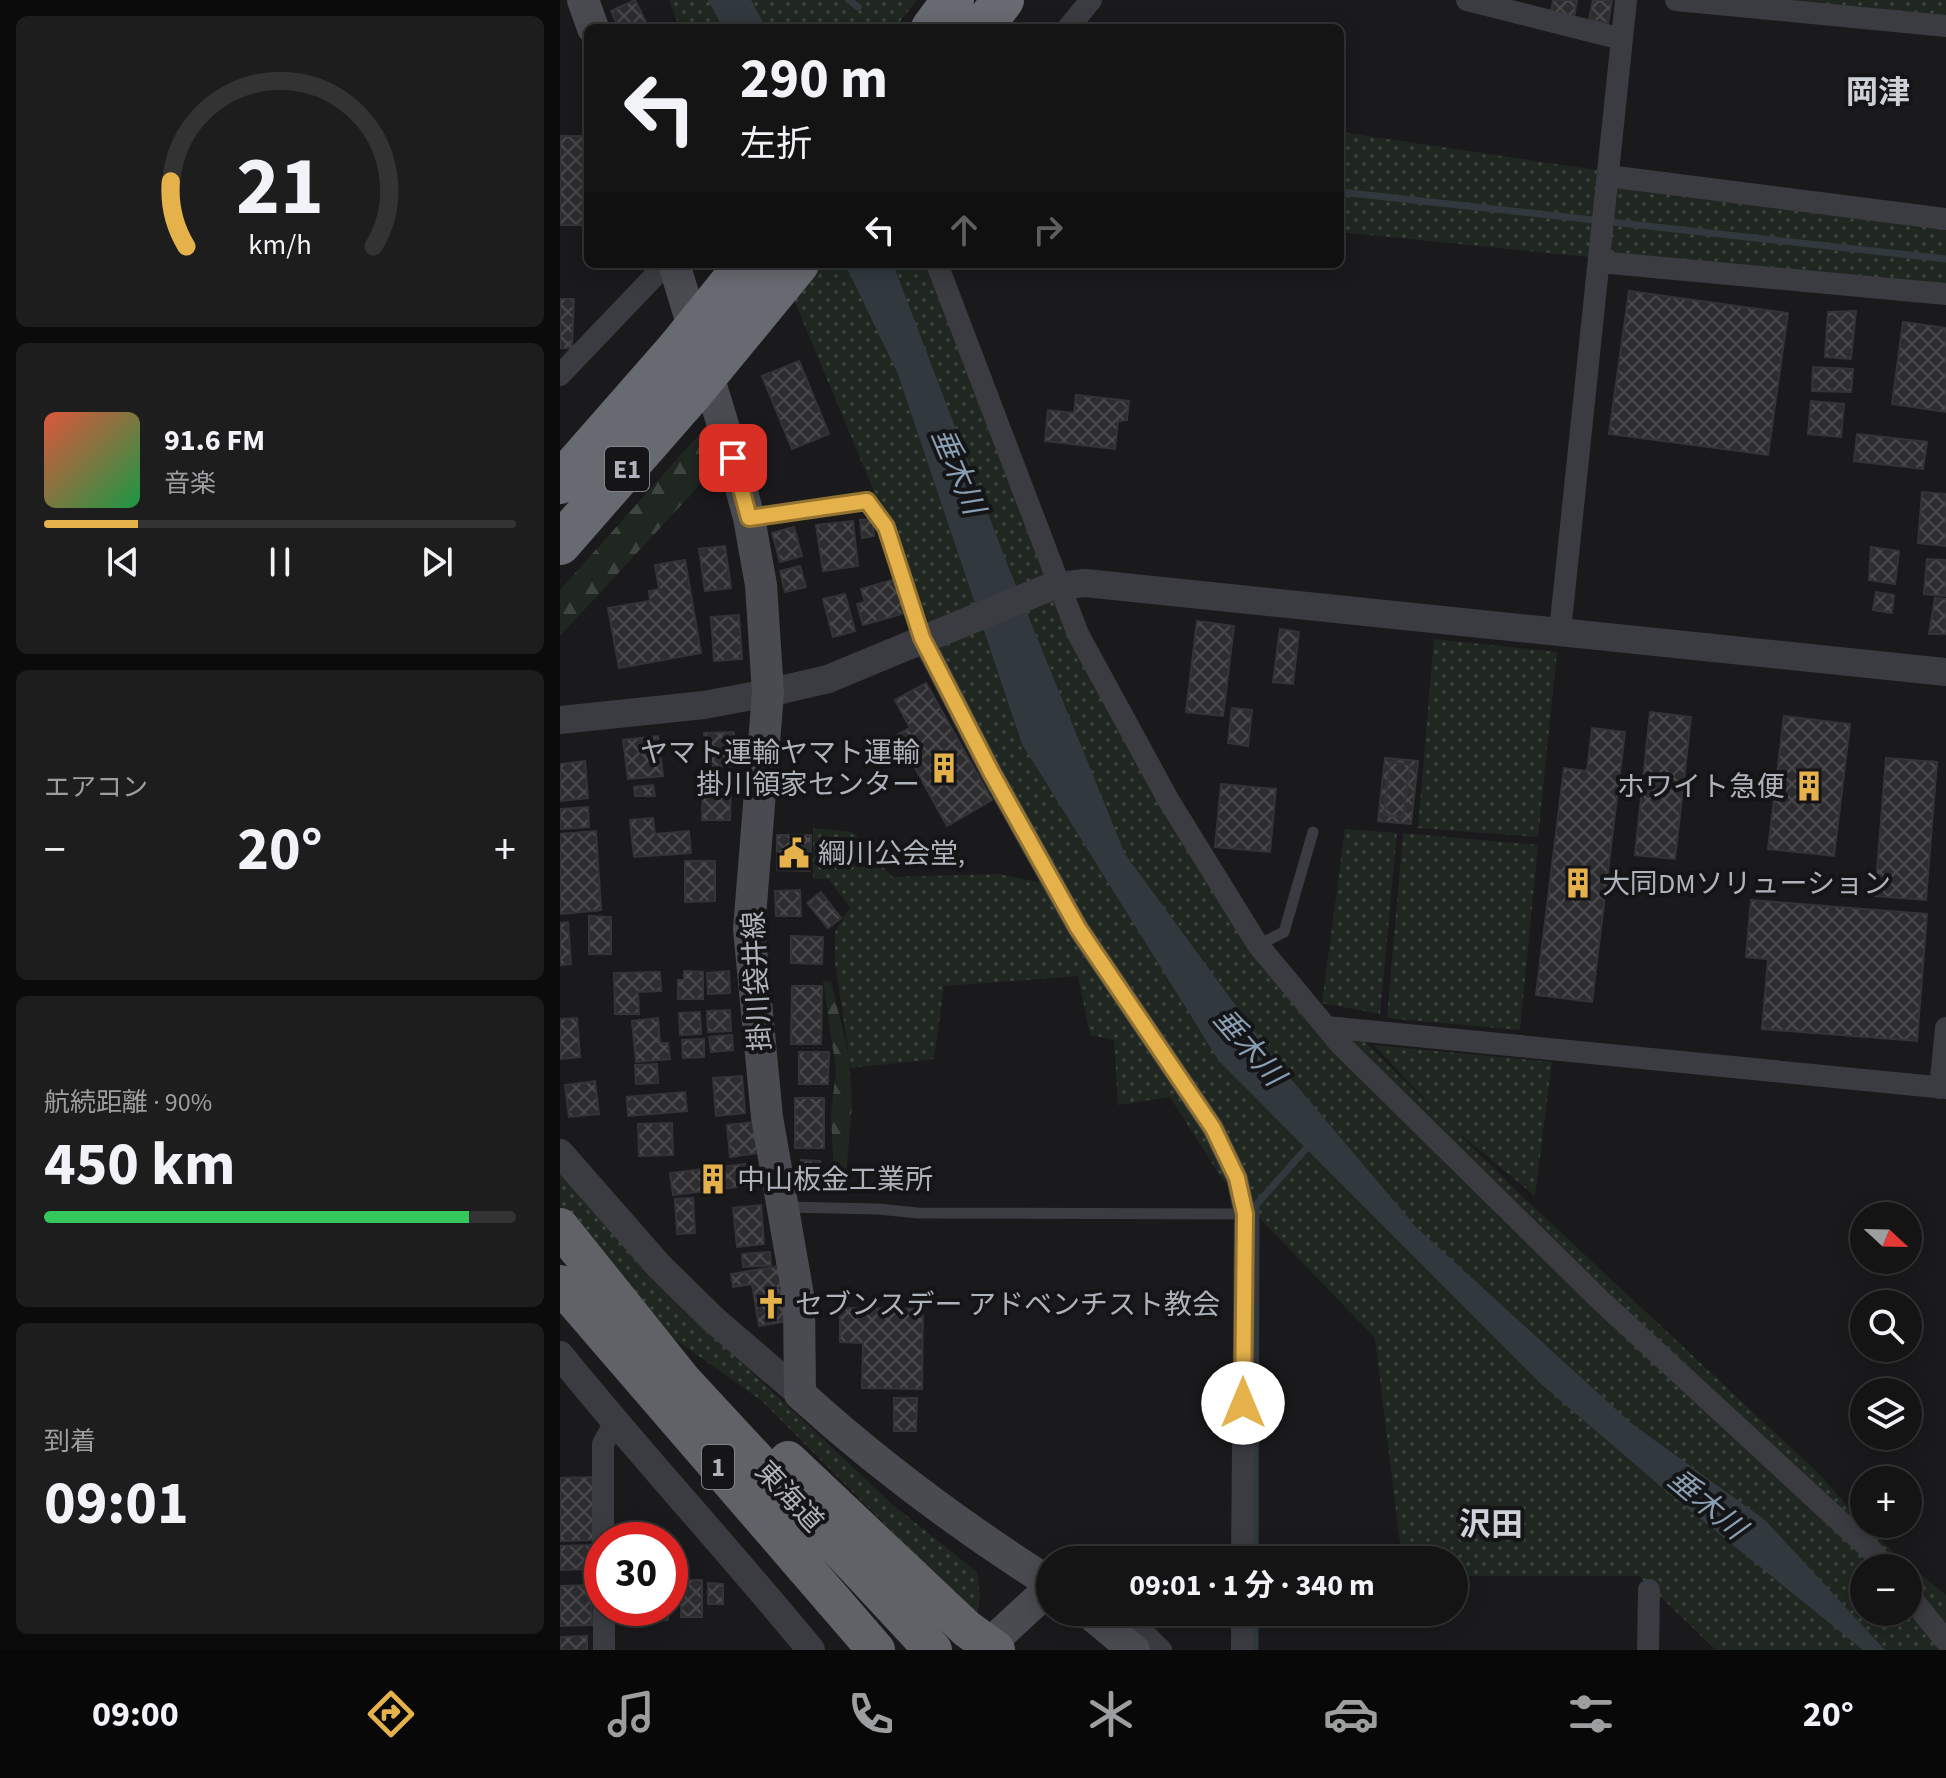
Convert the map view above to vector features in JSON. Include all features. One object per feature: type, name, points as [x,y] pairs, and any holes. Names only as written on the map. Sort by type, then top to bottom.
[{"type":"highway","points":[[985,24],[1003,0]]},
{"type":"highway","name":"E1","points":[[560,483],[679,347],[743,268]]},
{"type":"highway","name":"E1","points":[[560,544],[692,393],[795,268]]},
{"type":"highway","name":"東海道","points":[[560,1227],[684,1382],[933,1650]]},
{"type":"highway","name":"東海道","points":[[560,1284],[876,1650]]},
{"type":"highway","name":"1","points":[[620,1302],[697,1369],[755,1429],[982,1643]]},
{"type":"main road","points":[[583,0],[592,24]]},
{"type":"main road","name":"掛川袋井線","points":[[675,268],[733,458],[749,518],[761,585],[768,693],[749,929],[760,1054],[781,1207],[794,1259],[799,1301],[800,1394]]},
{"type":"main road","points":[[800,1394],[854,1443],[1036,1575]]},
{"type":"main road","points":[[982,1643],[1036,1597]]},
{"type":"main road","points":[[1105,1626],[1134,1650]]},
{"type":"street","points":[[1071,24],[1091,0]]},
{"type":"street","points":[[1467,0],[1622,39]]},
{"type":"street","points":[[1560,631],[1626,0]]},
{"type":"street","points":[[1676,0],[1946,26]]},
{"type":"street","points":[[1607,182],[1946,219]]},
{"type":"street","points":[[1600,251],[1946,294]]},
{"type":"street","points":[[560,375],[662,268]]},
{"type":"street","points":[[938,268],[1055,586],[1169,801],[1258,945],[1326,1027],[1598,1298],[1874,1554]]},
{"type":"street","points":[[560,720],[704,705],[828,679],[1055,586],[1085,583],[1946,672]]},
{"type":"street","points":[[931,635],[991,772],[1078,928],[1213,1128],[1237,1178],[1245,1214],[1242,1546]]},
{"type":"street","points":[[1326,1027],[1943,1088],[1946,1028]]},
{"type":"street","points":[[560,1153],[659,1266],[713,1319],[800,1394]]},
{"type":"street","points":[[560,1355],[738,1560],[811,1650]]},
{"type":"street","points":[[603,1522],[603,1444],[615,1422]]},
{"type":"street","points":[[1648,1650],[1649,1590]]},
{"type":"street","points":[[1922,1611],[1946,1641]]},
{"type":"street","points":[[604,1626],[604,1650]]},
{"type":"street","points":[[1136,1626],[1161,1650]]},
{"type":"street","points":[[1242,1626],[1242,1650]]},
{"type":"lane","points":[[749,518],[867,501],[886,527],[931,635]]},
{"type":"lane","points":[[1258,945],[1284,932],[1313,832]]},
{"type":"lane","points":[[781,1207],[918,1213],[1245,1214]]},
{"type":"green space","points":[[669,0],[917,0],[898,24],[678,24]]},
{"type":"green space","points":[[1678,0],[1946,0],[1946,24]]},
{"type":"green space","points":[[1344,133],[1946,220],[1946,293],[1344,232]]},
{"type":"green space","points":[[781,268],[936,268],[1124,719],[1322,1032],[1363,1040],[1438,1114],[1374,1045],[1552,1062],[1535,1196],[1455,1130],[1818,1473],[1850,1508],[1850,1538],[1879,1538],[1896,1554],[1850,1554],[1850,1626],[1922,1626],[1922,1576],[1946,1595],[1946,1650],[1716,1650],[1639,1576],[1468,1576],[1468,1546],[1400,1546],[1375,1338],[1223,1180],[1170,1097],[1118,1105],[1114,1040],[1090,1035],[1078,976],[944,986],[934,1059],[851,1068],[835,963],[835,932],[850,907],[828,879],[813,879],[813,828],[852,832],[892,877],[998,874],[1053,885],[982,750]]},
{"type":"green space","points":[[711,421],[720,457],[696,489],[560,636],[560,590]]},
{"type":"green space","points":[[1434,639],[1557,652],[1538,837],[1418,828]]},
{"type":"green space","points":[[1345,829],[1397,833],[1380,1014],[1322,1003]]},
{"type":"green space","points":[[1403,833],[1538,845],[1520,1030],[1387,1018]]},
{"type":"green space","points":[[823,980],[831,982],[849,1055],[852,1105],[845,1186],[834,1180],[831,1113],[836,1070]]},
{"type":"green space","points":[[560,1170],[705,1328],[893,1505],[977,1572],[980,1595],[977,1616],[761,1400],[669,1335],[560,1207]]},
{"type":"water","points":[[708,0],[751,0],[764,24],[721,24]]},
{"type":"water","name":"垂木川","points":[[847,268],[895,268],[1008,566],[1125,854],[1280,1066],[1416,1227],[1631,1423],[1765,1520],[1850,1612],[1850,1626],[1863,1626],[1885,1650],[1863,1650],[1672,1496],[1541,1384],[1219,1061],[1022,744],[898,374]]},
{"type":"building","points":[[635,0],[647,24],[617,24],[611,11]]},
{"type":"building","points":[[1553,0],[1577,0],[1574,18],[1551,14]]},
{"type":"building","points":[[1593,0],[1612,0],[1608,23],[1589,20]]},
{"type":"building","points":[[560,136],[584,136],[584,225],[560,225]]},
{"type":"building","points":[[1629,291],[1788,313],[1768,455],[1609,434]]},
{"type":"building","points":[[560,299],[574,299],[572,348],[560,348]]},
{"type":"building","points":[[1856,311],[1851,359],[1825,357],[1828,312]]},
{"type":"building","points":[[1903,322],[1946,328],[1946,412],[1892,404]]},
{"type":"building","points":[[799,361],[829,434],[792,449],[762,376]]},
{"type":"building","points":[[1813,367],[1853,369],[1851,392],[1812,391]]},
{"type":"building","points":[[1076,395],[1129,401],[1127,420],[1118,421],[1115,449],[1045,441],[1048,410],[1074,413]]},
{"type":"building","points":[[1811,401],[1844,404],[1841,437],[1808,434]]},
{"type":"building","points":[[1857,434],[1927,442],[1923,469],[1854,461]]},
{"type":"building","points":[[1922,492],[1946,494],[1946,546],[1918,543]]},
{"type":"building","points":[[872,519],[874,536],[862,538],[860,520]]},
{"type":"building","points":[[853,521],[858,566],[823,571],[816,525]]},
{"type":"building","points":[[794,527],[802,556],[780,562],[772,533]]},
{"type":"building","points":[[725,546],[731,588],[705,591],[699,549]]},
{"type":"building","points":[[1871,547],[1899,551],[1895,584],[1869,580]]},
{"type":"building","points":[[1927,559],[1946,560],[1946,596],[1924,594]]},
{"type":"building","points":[[685,560],[701,653],[619,668],[608,608],[650,601],[649,591],[659,589],[655,565]]},
{"type":"building","points":[[800,566],[806,587],[785,592],[780,571]]},
{"type":"building","points":[[896,579],[905,613],[863,625],[857,604],[865,602],[861,589]]},
{"type":"building","points":[[1876,592],[1894,595],[1892,613],[1873,610]]},
{"type":"building","points":[[845,594],[855,631],[833,637],[823,599]]},
{"type":"building","points":[[1935,598],[1946,599],[1946,634],[1929,634]]},
{"type":"building","points":[[739,615],[742,659],[714,661],[711,617]]},
{"type":"building","points":[[1197,621],[1234,626],[1223,716],[1186,712]]},
{"type":"building","points":[[1280,629],[1299,632],[1293,684],[1273,682]]},
{"type":"building","name":"ヤマト運輸ヤマト運輸 掛川領家センター","points":[[926,683],[992,800],[947,826],[897,735],[910,728],[895,700]]},
{"type":"building","points":[[1232,708],[1252,710],[1248,746],[1228,743]]},
{"type":"building","points":[[1650,712],[1691,717],[1675,859],[1635,855]]},
{"type":"building","name":"ホワイト急便","points":[[1784,716],[1850,724],[1834,856],[1768,849]]},
{"type":"building","name":"大同DMソリューション","points":[[1592,728],[1625,732],[1592,1002],[1536,995],[1564,768],[1587,771]]},
{"type":"building","points":[[734,732],[735,766],[705,767],[704,733]]},
{"type":"building","points":[[658,736],[663,776],[628,779],[623,740]]},
{"type":"building","points":[[1385,758],[1418,761],[1411,824],[1378,821]]},
{"type":"building","points":[[1886,758],[1937,762],[1926,900],[1875,896]]},
{"type":"building","points":[[585,761],[588,798],[560,801],[560,764]]},
{"type":"building","points":[[1390,762],[1410,765],[1403,817],[1384,815]]},
{"type":"building","points":[[703,780],[731,780],[730,820],[702,820]]},
{"type":"building","points":[[1221,784],[1276,789],[1270,852],[1215,847]]},
{"type":"building","points":[[653,785],[655,796],[635,796],[634,787]]},
{"type":"building","points":[[588,807],[589,827],[560,829],[560,809]]},
{"type":"building","points":[[653,818],[655,834],[689,831],[691,853],[634,857],[630,820]]},
{"type":"building","points":[[596,831],[601,910],[560,914],[560,834]]},
{"type":"building","name":"綱川公会堂,","points":[[777,835],[811,835],[810,871],[777,870]]},
{"type":"building","points":[[685,861],[715,861],[715,901],[685,902]]},
{"type":"building","points":[[800,890],[801,916],[776,916],[775,891]]},
{"type":"building","points":[[821,892],[841,918],[828,928],[807,903]]},
{"type":"building","points":[[1751,900],[1927,914],[1917,1041],[1762,1029],[1768,959],[1746,957]]},
{"type":"building","points":[[589,916],[611,917],[611,954],[589,954]]},
{"type":"building","points":[[568,922],[571,964],[560,965],[560,923]]},
{"type":"building","points":[[791,936],[823,937],[822,964],[791,963]]},
{"type":"building","points":[[684,971],[703,972],[703,999],[678,999],[678,980],[684,980]]},
{"type":"building","points":[[729,971],[730,993],[708,994],[707,973]]},
{"type":"building","points":[[660,972],[661,991],[638,992],[639,1014],[615,1014],[614,973]]},
{"type":"building","points":[[792,986],[822,986],[821,1044],[791,1044]]},
{"type":"building","points":[[730,1010],[731,1031],[708,1032],[707,1011]]},
{"type":"building","points":[[700,1012],[701,1034],[680,1035],[679,1013]]},
{"type":"building","points":[[577,1018],[580,1057],[560,1059],[560,1019]]},
{"type":"building","points":[[658,1018],[660,1043],[668,1043],[670,1059],[636,1062],[632,1021]]},
{"type":"building","points":[[732,1035],[733,1050],[711,1052],[709,1037]]},
{"type":"building","points":[[704,1039],[704,1057],[683,1058],[682,1040]]},
{"type":"building","points":[[799,1052],[829,1052],[828,1084],[799,1084]]},
{"type":"building","points":[[657,1064],[658,1083],[636,1084],[635,1065]]},
{"type":"building","points":[[742,1076],[745,1113],[716,1116],[713,1078]]},
{"type":"building","points":[[595,1081],[599,1114],[569,1117],[565,1085]]},
{"type":"building","points":[[685,1092],[687,1111],[628,1116],[627,1097]]},
{"type":"building","points":[[795,1098],[824,1098],[824,1148],[795,1148]]},
{"type":"building","points":[[755,1122],[759,1153],[730,1157],[727,1125]]},
{"type":"building","points":[[672,1123],[673,1155],[639,1156],[638,1124]]},
{"type":"building","points":[[801,1160],[820,1161],[820,1191],[801,1190]]},
{"type":"building","name":"中山板金工業所","points":[[752,1163],[755,1185],[673,1195],[670,1173]]},
{"type":"building","points":[[693,1198],[695,1233],[677,1234],[675,1199]]},
{"type":"building","points":[[761,1205],[764,1244],[737,1247],[733,1208]]},
{"type":"building","points":[[770,1252],[771,1265],[743,1267],[742,1254]]},
{"type":"building","name":"セブンスデー アドベンチスト教会","points":[[780,1266],[789,1321],[759,1326],[752,1284],[733,1287],[731,1274]]},
{"type":"building","points":[[840,1308],[923,1309],[922,1389],[862,1388],[863,1343],[840,1342]]},
{"type":"building","points":[[894,1398],[917,1398],[916,1431],[894,1431]]},
{"type":"building","points":[[594,1477],[594,1522],[584,1522],[584,1540],[560,1541],[560,1478]]},
{"type":"building","points":[[584,1545],[584,1569],[560,1570],[560,1546]]},
{"type":"building","points":[[688,1580],[702,1580],[702,1617],[688,1617]]},
{"type":"building","points":[[708,1583],[723,1584],[723,1604],[708,1604]]},
{"type":"building","points":[[584,1585],[584,1625],[560,1626],[560,1586]]},
{"type":"building","points":[[587,1636],[587,1650],[560,1650],[560,1637]]},
{"type":"waterway","points":[[849,0],[858,7]]},
{"type":"waterway","points":[[1344,192],[1946,259]]},
{"type":"waterway","points":[[1255,1546],[1256,1205],[1311,1143]]},
{"type":"waterway","points":[[1255,1626],[1255,1650]]},
{"type":"place","name":"ヤマト運輸ヤマト運輸 掛川領家センター","points":[[944,768]]},
{"type":"place","name":"ホワイト急便","points":[[1809,786]]},
{"type":"place","name":"綱川公会堂,","points":[[794,853]]},
{"type":"place","name":"大同DMソリューション","points":[[1578,883]]},
{"type":"place","name":"中山板金工業所","points":[[713,1179]]},
{"type":"place","name":"セブンスデー アドベンチスト教会","points":[[771,1304]]},
{"type":"district","name":"岡津","points":[[1878,92]]},
{"type":"district","name":"沢田","points":[[1491,1524]]},
{"type":"route","points":[[733,458],[749,518],[867,501],[886,527],[922,638],[991,772],[1078,928],[1213,1128],[1237,1178],[1245,1214],[1243,1403]]}]
